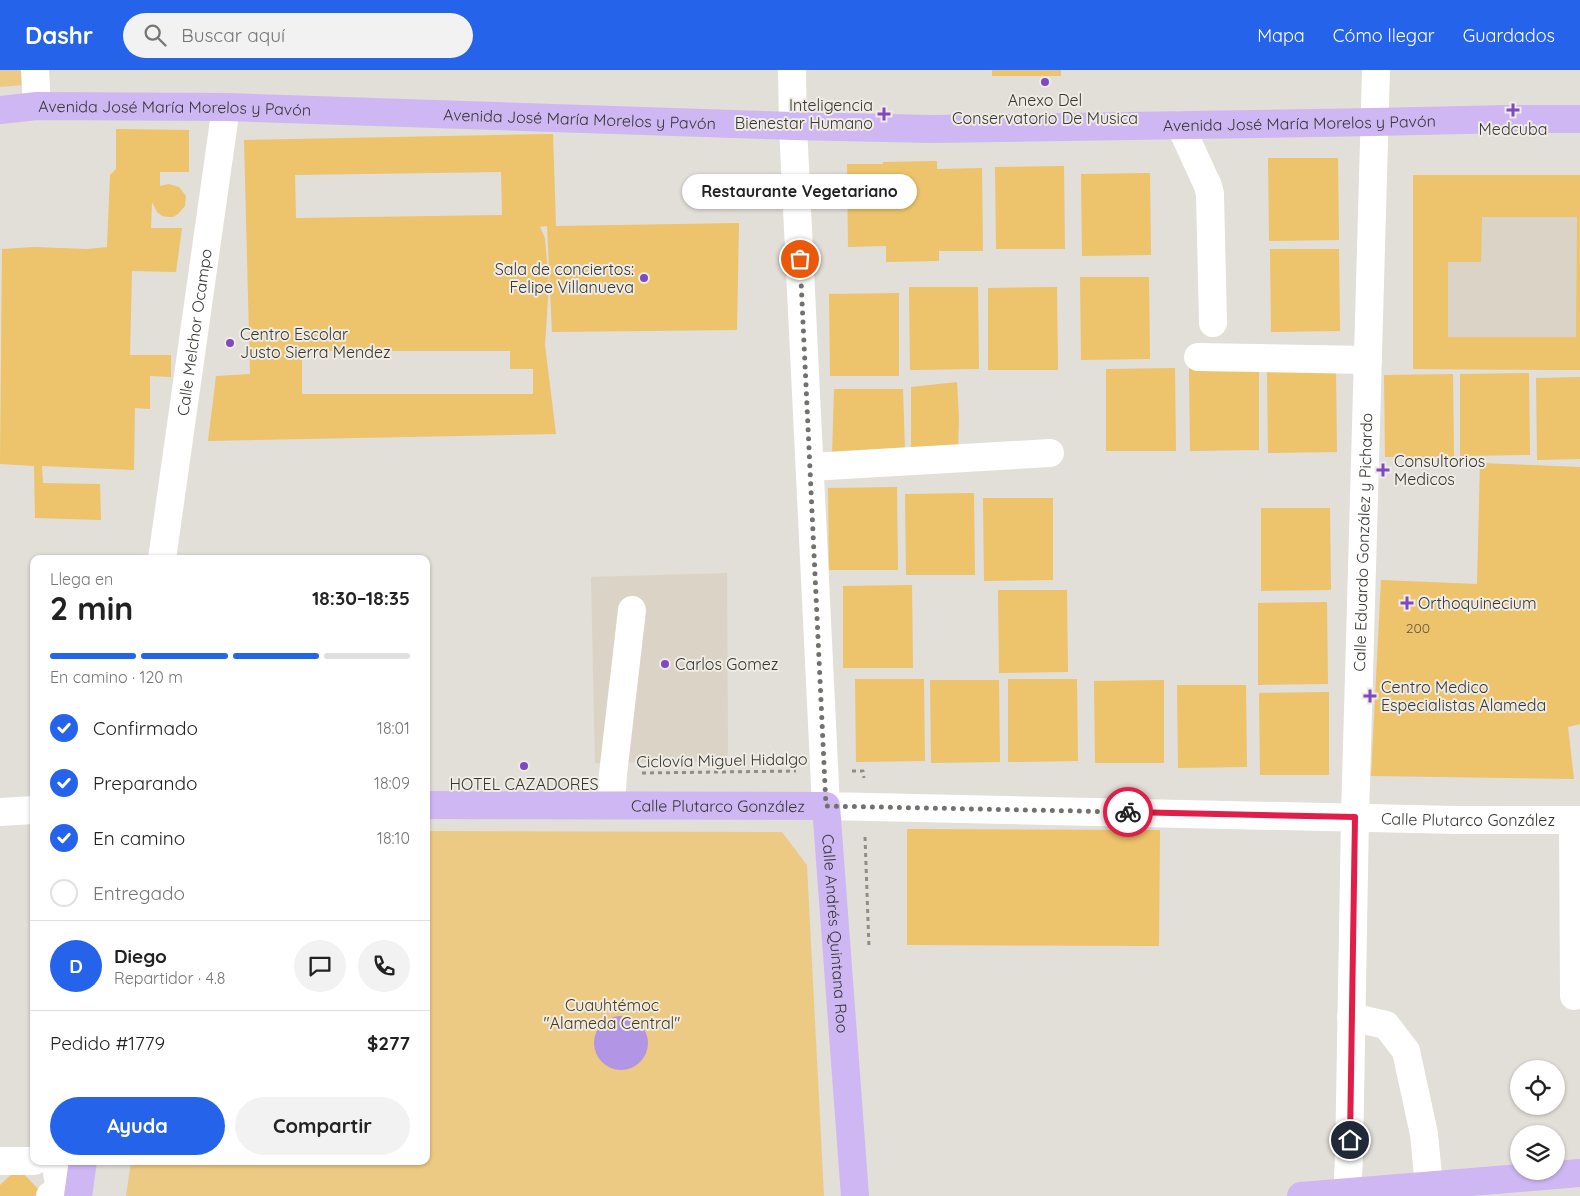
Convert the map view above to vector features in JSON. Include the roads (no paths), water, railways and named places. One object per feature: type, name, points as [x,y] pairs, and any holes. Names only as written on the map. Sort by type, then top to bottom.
[{"type":"main road","name":"Avenida José María Morelos y Pavón","points":[[0,110],[37,106],[226,107],[932,129],[1580,119]]},
{"type":"main road","name":"Calle Plutarco González","points":[[430,805],[826,806]]},
{"type":"main road","name":"Calle Andrés Quintana Roo","points":[[826,806],[855,1196]]},
{"type":"main road","points":[[1301,1196],[1347,1194],[1580,1173]]},
{"type":"street","points":[[34,70],[37,106]]},
{"type":"street","name":"Calle Andrés Quintana Roo","points":[[792,70],[793,126],[826,806]]},
{"type":"street","name":"Calle Eduardo González y Pichardo","points":[[1347,1194],[1355,817],[1376,70]]},
{"type":"street","name":"Calle Melchor Ocampo","points":[[163,555],[226,107]]},
{"type":"street","points":[[1180,125],[1210,194],[1213,323]]},
{"type":"street","points":[[1198,357],[1368,360]]},
{"type":"street","points":[[810,467],[1050,453]]},
{"type":"street","points":[[611,805],[632,610]]},
{"type":"street","name":"Calle Plutarco González","points":[[826,806],[1457,820],[1577,820]]},
{"type":"street","points":[[0,812],[30,810]]},
{"type":"street","points":[[1574,996],[1577,820]]},
{"type":"street","points":[[1351,1017],[1386,1025],[1406,1051],[1424,1134],[1430,1186]]},
{"type":"street","points":[[0,1161],[30,1161]]},
{"type":"street","points":[[58,1165],[70,1183]]},
{"type":"place","name":"Anexo Del Conservatorio De Musica","points":[[1045,82]]},
{"type":"place","name":"Medcuba","points":[[1513,110]]},
{"type":"place","name":"Inteligencia Bienestar Humano","points":[[884,114]]},
{"type":"place","name":"Restaurante Vegetariano","points":[[800,259]]},
{"type":"place","name":"Sala de conciertos: Felipe Villanueva","points":[[644,278]]},
{"type":"place","name":"Centro Escolar Justo Sierra Mendez","points":[[230,343]]},
{"type":"place","name":"Consultorios Medicos","points":[[1383,470]]},
{"type":"place","name":"Orthoquinecium","points":[[1407,603]]},
{"type":"place","name":"Carlos Gomez","points":[[665,664]]},
{"type":"place","name":"Centro Medico Especialistas Alameda","points":[[1370,696]]},
{"type":"place","name":"HOTEL CAZADORES","points":[[524,766]]},
{"type":"park label","name":"Cuauhtémoc \"Alameda Central\"","points":[[612,1014]]}]
